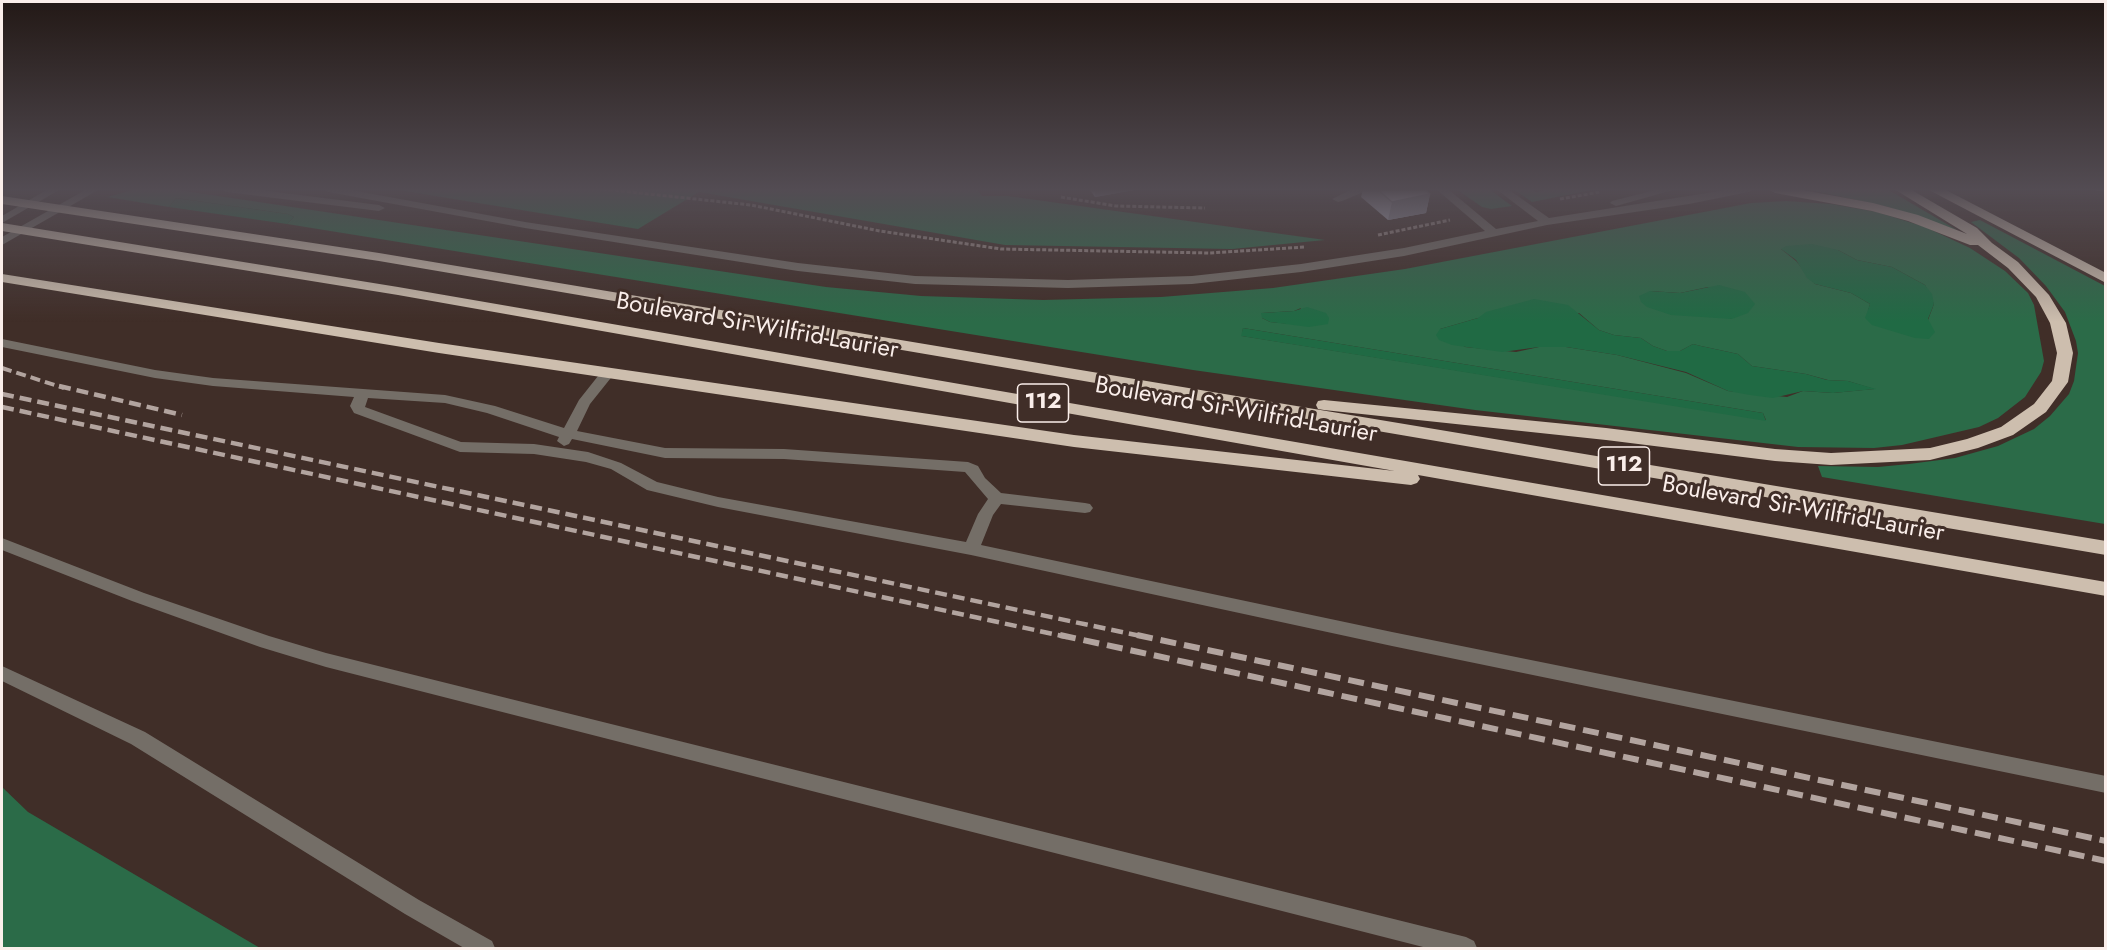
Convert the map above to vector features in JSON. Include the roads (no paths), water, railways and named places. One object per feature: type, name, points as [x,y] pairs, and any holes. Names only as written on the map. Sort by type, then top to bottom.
[{"type":"highway","name":"Boulevard Sir-Wilfrid-Laurier","points":[[41,233],[410,293],[2106,589]]},
{"type":"highway","name":"Boulevard Sir-Wilfrid-Laurier","points":[[222,233],[379,257],[2106,548]]},
{"type":"highway","points":[[1951,233],[1987,246]]},
{"type":"highway","points":[[1143,386],[1594,433],[1784,456],[1857,459],[1930,454],[1972,444],[2007,431],[2021,423],[2048,401],[2060,382],[2063,372],[2064,343],[2053,313],[2024,275],[1974,233]]},
{"type":"highway","points":[[2019,233],[2106,279]]},
{"type":"highway","points":[[2,278],[607,374],[1074,441],[1583,498]]},
{"type":"street","points":[[2,242],[17,233]]},
{"type":"street","points":[[579,233],[798,267],[905,279],[1007,284],[1134,282],[1254,274],[1353,261],[1492,233]]},
{"type":"street","points":[[2,343],[155,374],[213,382],[445,399],[569,434],[665,453],[784,454],[968,467],[973,470],[979,482],[997,498],[1085,508]]},
{"type":"street","points":[[556,451],[569,434],[584,403],[607,374]]},
{"type":"street","points":[[362,394],[357,406],[359,410],[447,443],[484,449],[556,451],[601,460],[652,486],[718,502],[971,549],[1392,639],[2106,785]]},
{"type":"street","points":[[971,549],[986,514],[997,498]]},
{"type":"street","points":[[2,544],[138,597],[266,642],[326,660],[1467,948]]},
{"type":"street","points":[[2,673],[138,738],[412,907],[484,948]]},
{"type":"railway","points":[[2,368],[64,388]]},
{"type":"railway","points":[[59,386],[182,415]]},
{"type":"railway","points":[[2,394],[1145,637]]},
{"type":"railway","points":[[2,407],[1067,637]]},
{"type":"railway","points":[[1060,635],[2106,861]]},
{"type":"railway","points":[[1137,635],[2106,841]]}]
